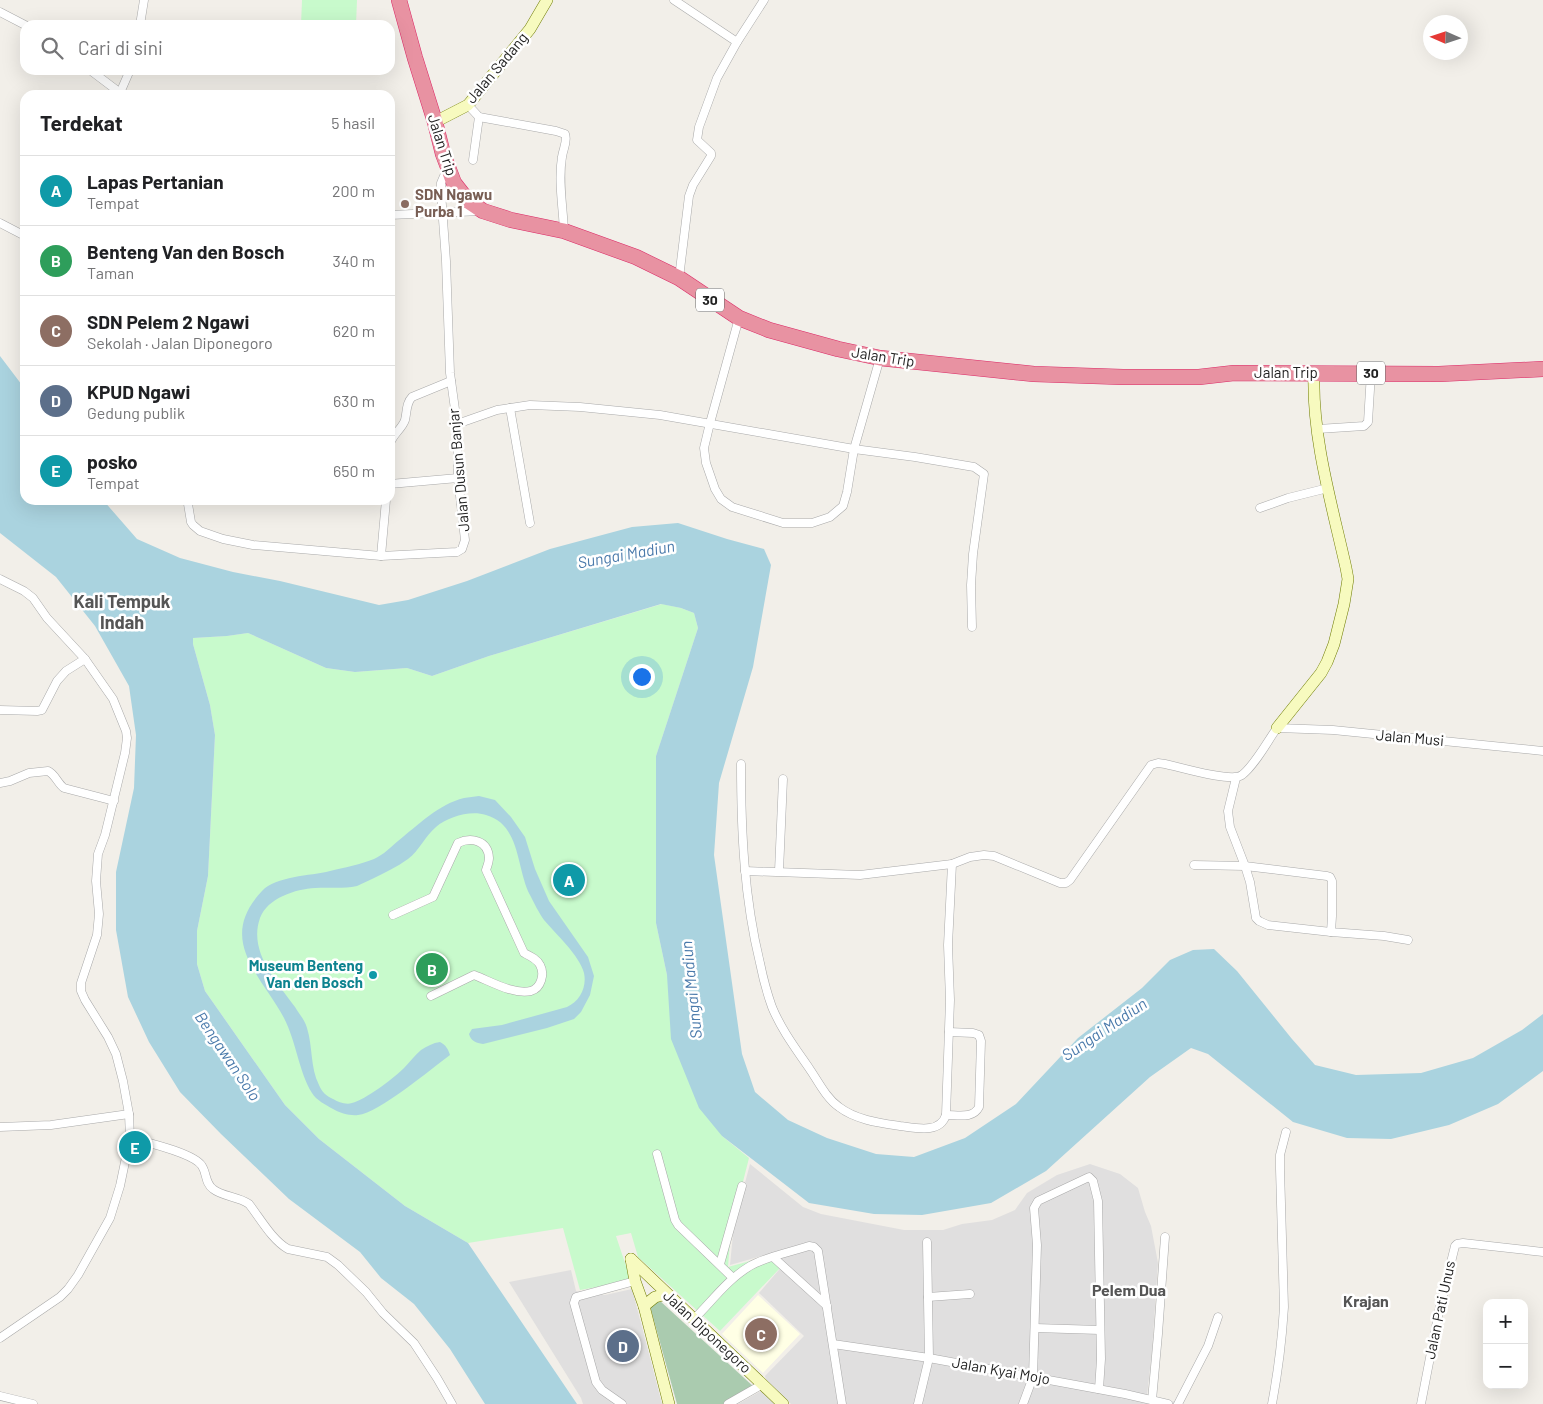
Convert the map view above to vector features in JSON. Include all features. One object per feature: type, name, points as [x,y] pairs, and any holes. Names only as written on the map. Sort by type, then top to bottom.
[{"type":"highway","name":"Jalan Trip","points":[[399,0],[443,154],[459,190],[468,201],[483,211],[511,220],[564,231],[636,257],[679,278],[739,318],[790,337],[880,358],[1034,374],[1199,377],[1234,373],[1462,374],[1543,369]]},
{"type":"main road","name":"Jalan Sadang","points":[[435,122],[468,106],[530,29],[547,0]]},
{"type":"main road","points":[[1277,728],[1321,673],[1334,644],[1348,579],[1328,488],[1314,406],[1314,374]]},
{"type":"main road","name":"Jalan Diponegoro","points":[[635,1281],[631,1259],[783,1404]]},
{"type":"main road","points":[[635,1281],[644,1306],[669,1404]]},
{"type":"main road","points":[[644,1306],[655,1297],[667,1294]]},
{"type":"street","points":[[141,20],[144,0]]},
{"type":"street","points":[[674,0],[737,42]]},
{"type":"street","points":[[679,278],[689,196],[693,185],[712,156],[699,142],[697,133],[717,78],[764,0]]},
{"type":"street","points":[[0,12],[20,22]]},
{"type":"street","points":[[96,75],[116,90]]},
{"type":"street","points":[[122,90],[128,75]]},
{"type":"street","points":[[468,106],[479,117],[565,134],[561,170],[564,231]]},
{"type":"street","points":[[473,160],[479,117]]},
{"type":"street","name":"Jalan Dusun Banjar","points":[[188,505],[191,522],[200,531],[223,539],[253,545],[381,556],[456,552],[462,549],[465,540],[458,478],[457,424],[451,381],[442,214],[441,183],[448,168]]},
{"type":"street","points":[[395,215],[483,211]]},
{"type":"street","points":[[0,222],[20,233]]},
{"type":"street","points":[[739,318],[704,448],[707,470],[718,496],[732,507],[783,523],[812,523],[830,517],[843,506],[854,449],[880,358]]},
{"type":"street","points":[[1318,429],[1364,426],[1368,422],[1371,374]]},
{"type":"street","points":[[395,434],[403,423],[408,402],[412,397],[451,381]]},
{"type":"street","points":[[457,424],[498,410],[530,405],[580,407],[660,415],[854,449],[974,467],[984,474],[973,554],[971,585],[972,627]]},
{"type":"street","points":[[510,408],[530,523]]},
{"type":"street","points":[[395,484],[458,478]]},
{"type":"street","points":[[1260,508],[1328,488]]},
{"type":"street","points":[[381,556],[386,505]]},
{"type":"street","points":[[0,579],[24,591],[33,598],[47,618],[85,659],[112,699],[126,731],[126,753],[105,835],[98,854],[96,881],[99,914],[98,926],[95,942],[82,977],[82,991],[85,1000],[116,1054],[124,1081],[129,1114],[130,1138],[120,1186],[110,1218],[78,1275],[60,1297],[0,1338]]},
{"type":"street","points":[[0,710],[40,710],[66,671],[85,659]]},
{"type":"street","points":[[745,871],[860,875],[952,864],[970,857],[984,855],[994,856],[1060,883],[1066,883],[1151,765],[1165,764],[1223,777],[1236,778],[1241,776],[1250,767],[1277,728]]},
{"type":"street","name":"Jalan Musi","points":[[1277,728],[1333,730],[1543,751]]},
{"type":"street","points":[[741,764],[745,871],[756,947],[772,1006],[790,1040],[832,1101],[847,1112],[869,1120],[901,1126],[936,1127],[944,1121],[946,1115],[950,1000],[948,945],[952,864]]},
{"type":"street","points":[[0,783],[28,773],[48,771],[51,772],[59,785],[64,788],[114,801]]},
{"type":"street","points":[[1236,778],[1228,811],[1230,827],[1250,882],[1256,918],[1259,921],[1268,925],[1408,940]]},
{"type":"street","points":[[778,871],[783,779]]},
{"type":"street","points":[[393,915],[433,896],[458,843],[469,839],[477,840],[483,844],[489,858],[486,870],[524,953],[534,958],[540,964],[542,972],[541,982],[531,991],[522,991],[509,989],[474,975],[432,996]]},
{"type":"street","points":[[1194,865],[1245,866],[1330,877],[1332,881],[1331,932]]},
{"type":"street","points":[[946,1115],[970,1115],[977,1111],[979,1107],[981,1041],[979,1035],[949,1032]]},
{"type":"street","points":[[0,1127],[51,1125],[129,1114]]},
{"type":"street","points":[[1272,1404],[1283,1329],[1280,1155],[1286,1132]]},
{"type":"street","points":[[130,1138],[178,1152],[198,1162],[202,1165],[205,1178],[211,1188],[217,1192],[244,1200],[274,1238],[283,1246],[288,1249],[327,1258],[338,1265],[414,1343],[452,1404]]},
{"type":"street","points":[[657,1154],[675,1220],[683,1231],[733,1278]]},
{"type":"street","points":[[1023,1404],[1033,1377],[1038,1245],[1034,1208],[1044,1198],[1089,1177],[1093,1182],[1098,1201],[1099,1389]]},
{"type":"street","points":[[720,1264],[742,1186]]},
{"type":"street","points":[[1152,1400],[1165,1237]]},
{"type":"street","points":[[918,1404],[929,1358],[926,1242]]},
{"type":"street","name":"Jalan Pati Unus","points":[[1421,1404],[1439,1311],[1455,1246],[1463,1243],[1543,1252]]},
{"type":"street","points":[[694,1319],[733,1278],[751,1265],[809,1246],[816,1249],[842,1404]]},
{"type":"street","points":[[773,1257],[827,1306]]},
{"type":"street","points":[[622,1404],[602,1390],[596,1382],[574,1303],[576,1297],[635,1281]]},
{"type":"street","points":[[928,1297],[970,1294]]},
{"type":"street","points":[[1178,1404],[1208,1346],[1218,1317]]},
{"type":"street","points":[[1035,1328],[1100,1330]]},
{"type":"street","name":"Jalan Kyai Mojo","points":[[833,1344],[929,1358],[1099,1389],[1168,1404]]},
{"type":"street","points":[[728,1404],[763,1384]]},
{"type":"street","points":[[0,1396],[32,1404]]},
{"type":"shaded area","points":[[750,1164],[803,1207],[821,1214],[904,1230],[943,1230],[962,1224],[992,1220],[1015,1210],[1027,1193],[1057,1175],[1090,1164],[1120,1174],[1138,1188],[1151,1226],[1158,1263],[1147,1395],[1176,1402],[1175,1404],[791,1404],[766,1380],[765,1376],[804,1336],[759,1293],[784,1264],[772,1253],[730,1265],[734,1224]]},
{"type":"shaded area","points":[[571,1270],[576,1291],[605,1295],[632,1289],[662,1404],[583,1404],[509,1282]]},
{"type":"shaded area","points":[[758,1295],[800,1334],[763,1373],[722,1334]]},
{"type":"shaded area","points":[[659,1300],[755,1388],[727,1404],[677,1404],[650,1306]]},
{"type":"shaded area","points":[[761,1391],[775,1404],[738,1404]]},
{"type":"green space","points":[[302,0],[357,0],[356,20],[301,20]]},
{"type":"green space","points":[[662,604],[694,613],[698,628],[656,756],[656,923],[667,975],[722,1136],[749,1158],[731,1229],[728,1267],[769,1256],[781,1267],[720,1331],[638,1257],[631,1233],[616,1236],[631,1281],[580,1290],[563,1228],[468,1243],[405,1206],[319,1139],[285,1105],[205,991],[197,964],[197,931],[208,876],[215,735],[210,705],[193,638],[248,633],[326,668],[355,672],[407,668],[432,676],[489,656]]},
{"type":"water","points":[[0,356],[20,382],[20,505],[107,505],[137,539],[180,558],[233,572],[280,581],[379,605],[408,600],[467,581],[550,549],[632,527],[678,523],[764,549],[771,565],[753,667],[719,783],[714,855],[742,1054],[755,1092],[788,1120],[827,1138],[876,1154],[914,1157],[965,1138],[1016,1104],[1078,1038],[1142,988],[1170,960],[1193,950],[1214,949],[1237,971],[1315,1065],[1356,1075],[1421,1073],[1473,1058],[1522,1030],[1543,1014],[1543,1071],[1498,1104],[1449,1125],[1391,1139],[1347,1138],[1293,1122],[1208,1054],[1191,1048],[1150,1077],[1046,1171],[991,1203],[922,1215],[874,1214],[809,1203],[722,1136],[699,1108],[671,1039],[667,975],[656,923],[656,756],[698,628],[694,613],[661,604],[489,656],[432,676],[407,668],[355,672],[326,668],[248,633],[193,638],[210,705],[215,735],[208,876],[197,931],[197,964],[205,991],[285,1105],[319,1139],[405,1206],[468,1243],[577,1404],[485,1404],[450,1349],[414,1304],[381,1278],[360,1252],[289,1199],[221,1134],[180,1092],[149,1042],[128,997],[116,930],[116,872],[134,788],[136,735],[129,686],[95,626],[56,577],[0,533]]},
{"type":"water","points":[[479,796],[495,800],[511,817],[525,837],[535,869],[549,901],[588,957],[594,976],[590,995],[581,1012],[574,1019],[547,1028],[483,1044],[472,1040],[469,1034],[472,1029],[502,1025],[567,1007],[576,1001],[582,993],[585,978],[578,959],[544,920],[535,905],[526,884],[512,838],[506,828],[497,820],[486,815],[473,813],[460,815],[441,823],[412,856],[404,862],[357,886],[299,890],[283,896],[269,905],[260,918],[257,931],[258,943],[266,966],[305,1022],[316,1078],[324,1094],[337,1101],[350,1104],[372,1093],[428,1046],[440,1042],[448,1049],[450,1055],[379,1107],[358,1115],[342,1113],[324,1104],[312,1093],[304,1076],[292,1036],[284,1018],[247,957],[243,941],[243,925],[249,909],[262,891],[276,882],[322,873],[374,859],[437,810],[464,798]]},
{"type":"place","name":"SDN Ngawu Purba 1","points":[[405,204]]},
{"type":"place","name":"Lapas Pertanian","points":[[569,880]]},
{"type":"place","name":"Benteng Van den Bosch","points":[[432,969]]},
{"type":"place","name":"Museum Benteng Van den Bosch","points":[[373,975]]},
{"type":"place","name":"posko","points":[[135,1147]]},
{"type":"place","name":"SDN Pelem 2 Ngawi","points":[[761,1334]]},
{"type":"place","name":"KPUD Ngawi","points":[[623,1346]]},
{"type":"district","name":"Kali Tempuk Indah","points":[[122,612]]},
{"type":"district","name":"Pelem Dua","points":[[1129,1290]]},
{"type":"district","name":"Krajan","points":[[1366,1301]]},
{"type":"water label","name":"Sungai Madiun","points":[[626,554]]},
{"type":"water label","name":"Sungai Madiun","points":[[691,990]]},
{"type":"water label","name":"Sungai Madiun","points":[[1104,1029]]},
{"type":"water label","name":"Bengawan Solo","points":[[228,1056]]}]
